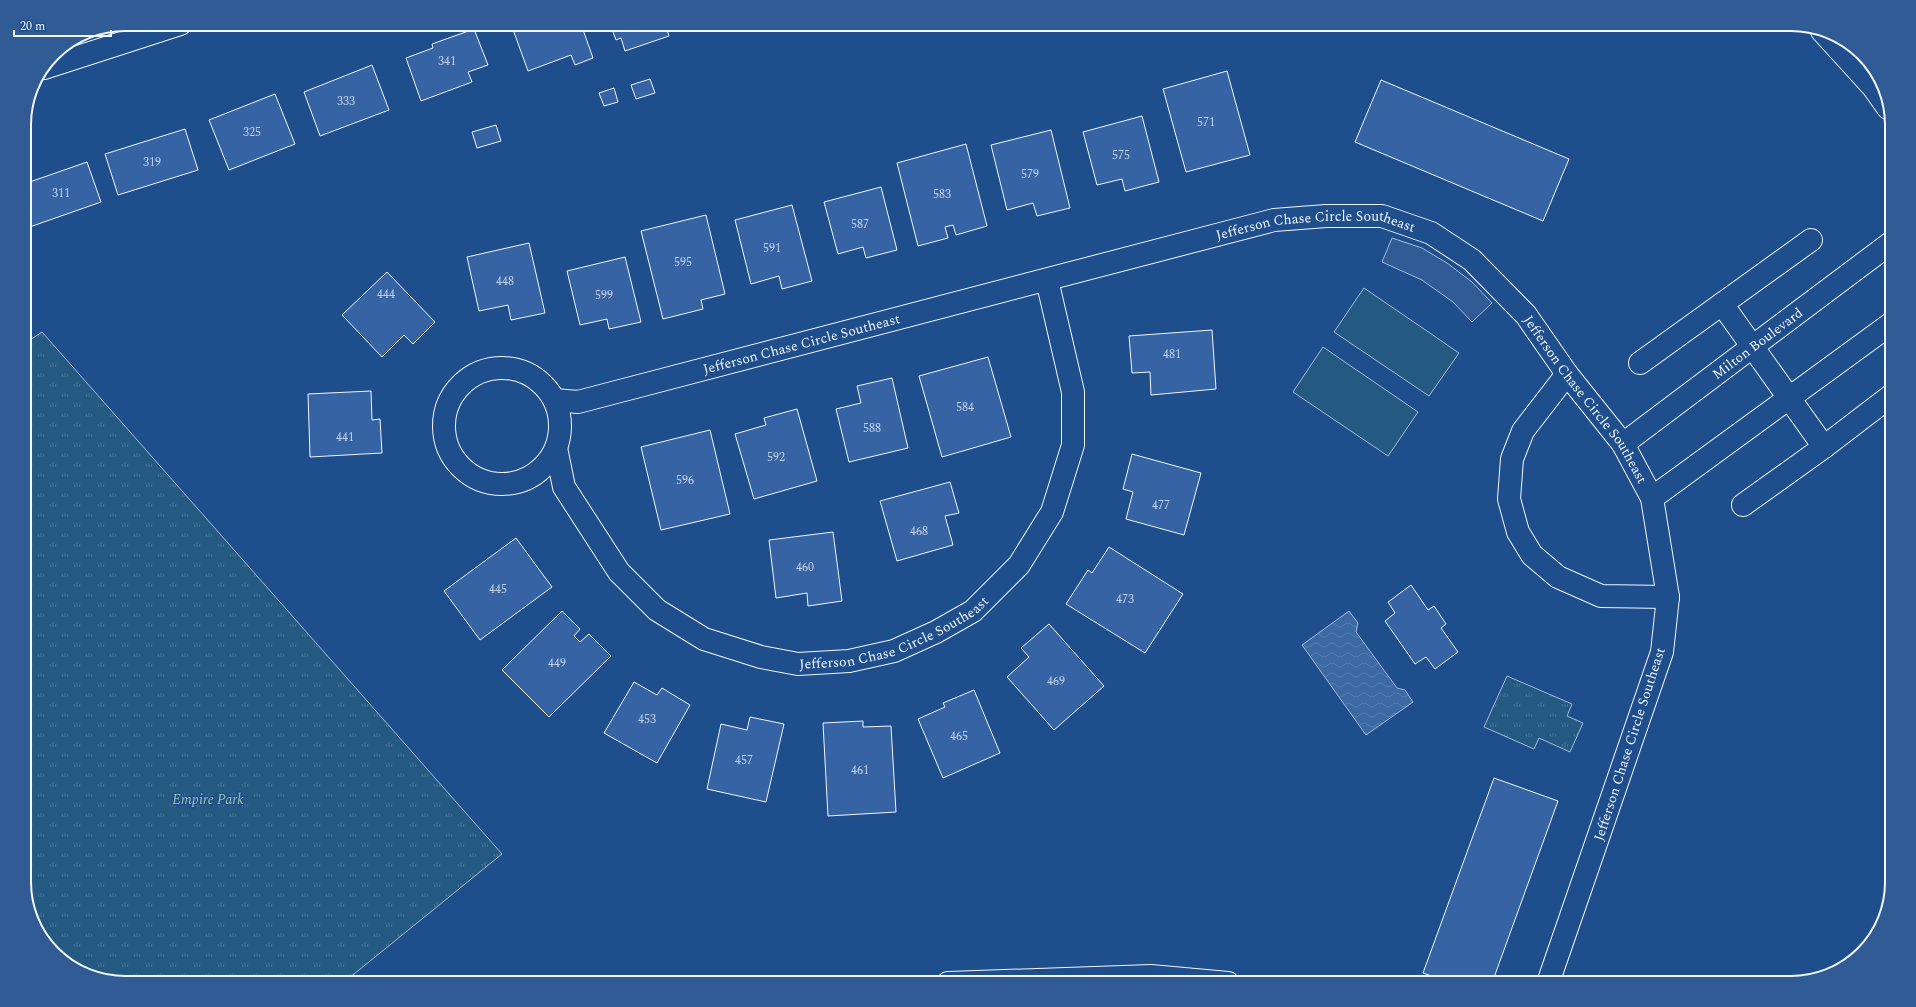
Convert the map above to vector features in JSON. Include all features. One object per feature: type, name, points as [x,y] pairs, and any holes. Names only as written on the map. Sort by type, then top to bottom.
[{"type":"street","points":[[54,65],[158,31]]},
{"type":"street","points":[[1830,40],[1873,87],[1881,98]]},
{"type":"street","name":"Jefferson Chase Circle Southeast","points":[[555,400],[578,402],[1274,220],[1326,216],[1382,216],[1431,232],[1472,260],[1526,315],[1567,374],[1623,444],[1652,498],[1668,597],[1662,652],[1550,976]]},
{"type":"street","points":[[1640,363],[1811,240]]},
{"type":"street","name":"Milton Boulevard","points":[[1623,444],[1885,247]]},
{"type":"street","name":"Jefferson Chase Circle Southeast","points":[[556,448],[564,487],[619,572],[657,610],[704,639],[761,657],[798,664],[849,661],[894,651],[936,632],[972,611],[1019,565],[1052,512],[1073,445],[1073,392],[1047,280]]},
{"type":"street","points":[[1722,304],[1754,346],[1824,447]]},
{"type":"street","points":[[1652,498],[1885,329]]},
{"type":"street","name":"Jefferson Chase Circle Southeast","points":[[500,367],[527,372],[555,400],[560,419],[560,429],[556,448],[550,459],[529,477],[504,484],[482,481],[462,468],[449,450],[443,431],[447,404],[458,387],[476,373],[500,367]]},
{"type":"street","points":[[1567,374],[1523,432],[1512,459],[1509,499],[1518,532],[1532,555],[1558,577],[1601,596],[1668,597]]},
{"type":"street","points":[[1743,505],[1824,447],[1885,400]]},
{"type":"green space","points":[[1364,288],[1459,353],[1429,396],[1334,332]]},
{"type":"green space","name":"Empire Park","points":[[42,332],[502,854],[352,976],[119,976],[107,974],[84,966],[63,953],[54,944],[41,923],[36,912],[31,888],[31,339]]},
{"type":"green space","points":[[1323,347],[1418,412],[1388,456],[1293,392]]},
{"type":"green space","points":[[1507,676],[1572,704],[1567,716],[1583,723],[1570,752],[1539,738],[1534,749],[1484,727]]},
{"type":"shaded area","points":[[1392,238],[1422,248],[1447,263],[1472,282],[1492,303],[1472,322],[1453,302],[1422,280],[1382,262]]},
{"type":"water","points":[[1349,611],[1358,623],[1356,632],[1397,688],[1405,690],[1413,702],[1366,735],[1302,645]]},
{"type":"building","points":[[468,31],[475,31],[488,65],[468,72],[472,82],[421,101],[406,58],[433,48],[432,44]]},
{"type":"building","points":[[514,31],[583,31],[593,58],[575,65],[571,55],[528,71]]},
{"type":"building","points":[[613,31],[667,31],[669,36],[625,51],[621,38],[616,40]]},
{"type":"building","points":[[372,65],[389,110],[320,136],[304,92]]},
{"type":"building","points":[[1227,71],[1250,155],[1186,172],[1163,89]]},
{"type":"building","points":[[650,79],[655,93],[636,99],[631,85]]},
{"type":"building","points":[[1381,80],[1569,159],[1543,221],[1355,142]]},
{"type":"building","points":[[614,88],[618,102],[604,106],[599,93]]},
{"type":"building","points":[[275,94],[295,144],[229,170],[209,120]]},
{"type":"building","points":[[1142,116],[1159,182],[1125,191],[1122,179],[1097,185],[1083,132]]},
{"type":"building","points":[[496,125],[501,141],[477,148],[472,132]]},
{"type":"building","points":[[185,129],[198,170],[118,195],[105,154]]},
{"type":"building","points":[[1051,130],[1070,208],[1037,216],[1033,203],[1007,210],[991,145]]},
{"type":"building","points":[[966,144],[987,226],[956,235],[953,225],[945,227],[948,238],[918,246],[897,163]]},
{"type":"building","points":[[87,162],[101,202],[31,227],[31,182]]},
{"type":"building","points":[[881,187],[897,250],[866,258],[863,247],[838,254],[824,202]]},
{"type":"building","points":[[792,205],[812,281],[782,289],[779,276],[751,284],[735,220]]},
{"type":"building","points":[[706,215],[725,294],[701,300],[703,309],[663,319],[641,231]]},
{"type":"building","points":[[529,243],[545,313],[511,320],[508,305],[479,311],[467,257]]},
{"type":"building","points":[[625,257],[641,322],[609,329],[607,319],[580,325],[567,271]]},
{"type":"building","points":[[387,272],[435,322],[413,344],[404,335],[382,357],[342,315]]},
{"type":"building","points":[[1212,330],[1216,389],[1151,395],[1150,372],[1132,373],[1129,336]]},
{"type":"building","points":[[988,357],[1011,437],[942,457],[919,376]]},
{"type":"building","points":[[892,378],[908,448],[849,462],[836,409],[861,403],[857,386]]},
{"type":"building","points":[[371,391],[372,420],[380,419],[382,453],[310,457],[308,394]]},
{"type":"building","points":[[797,409],[817,481],[754,499],[735,434],[766,425],[764,418]]},
{"type":"building","points":[[710,430],[730,514],[661,530],[641,447]]},
{"type":"building","points":[[1132,454],[1201,473],[1184,535],[1126,519],[1133,492],[1123,489]]},
{"type":"building","points":[[950,482],[959,513],[945,516],[953,545],[897,561],[880,501]]},
{"type":"building","points":[[833,532],[842,601],[808,606],[807,593],[776,598],[769,540]]},
{"type":"building","points":[[516,538],[552,587],[480,640],[444,591]]},
{"type":"building","points":[[1109,547],[1183,594],[1145,653],[1066,604],[1088,570],[1092,573]]},
{"type":"building","points":[[1411,585],[1428,610],[1434,606],[1446,624],[1441,628],[1458,652],[1435,669],[1426,657],[1415,664],[1385,621],[1395,613],[1388,602]]},
{"type":"building","points":[[562,611],[580,629],[574,636],[580,642],[589,634],[611,656],[549,717],[502,670]]},
{"type":"building","points":[[1049,624],[1104,686],[1054,730],[1007,677],[1029,657],[1021,648]]},
{"type":"building","points":[[634,682],[657,695],[662,688],[690,705],[657,763],[604,733]]},
{"type":"building","points":[[974,690],[1000,753],[943,778],[918,719],[945,707],[943,703]]},
{"type":"building","points":[[750,717],[784,724],[766,802],[707,789],[721,724],[747,730]]},
{"type":"building","points":[[863,721],[863,727],[891,726],[896,812],[828,816],[823,723]]},
{"type":"building","points":[[1494,778],[1558,801],[1495,976],[1432,976],[1423,973]]}]
